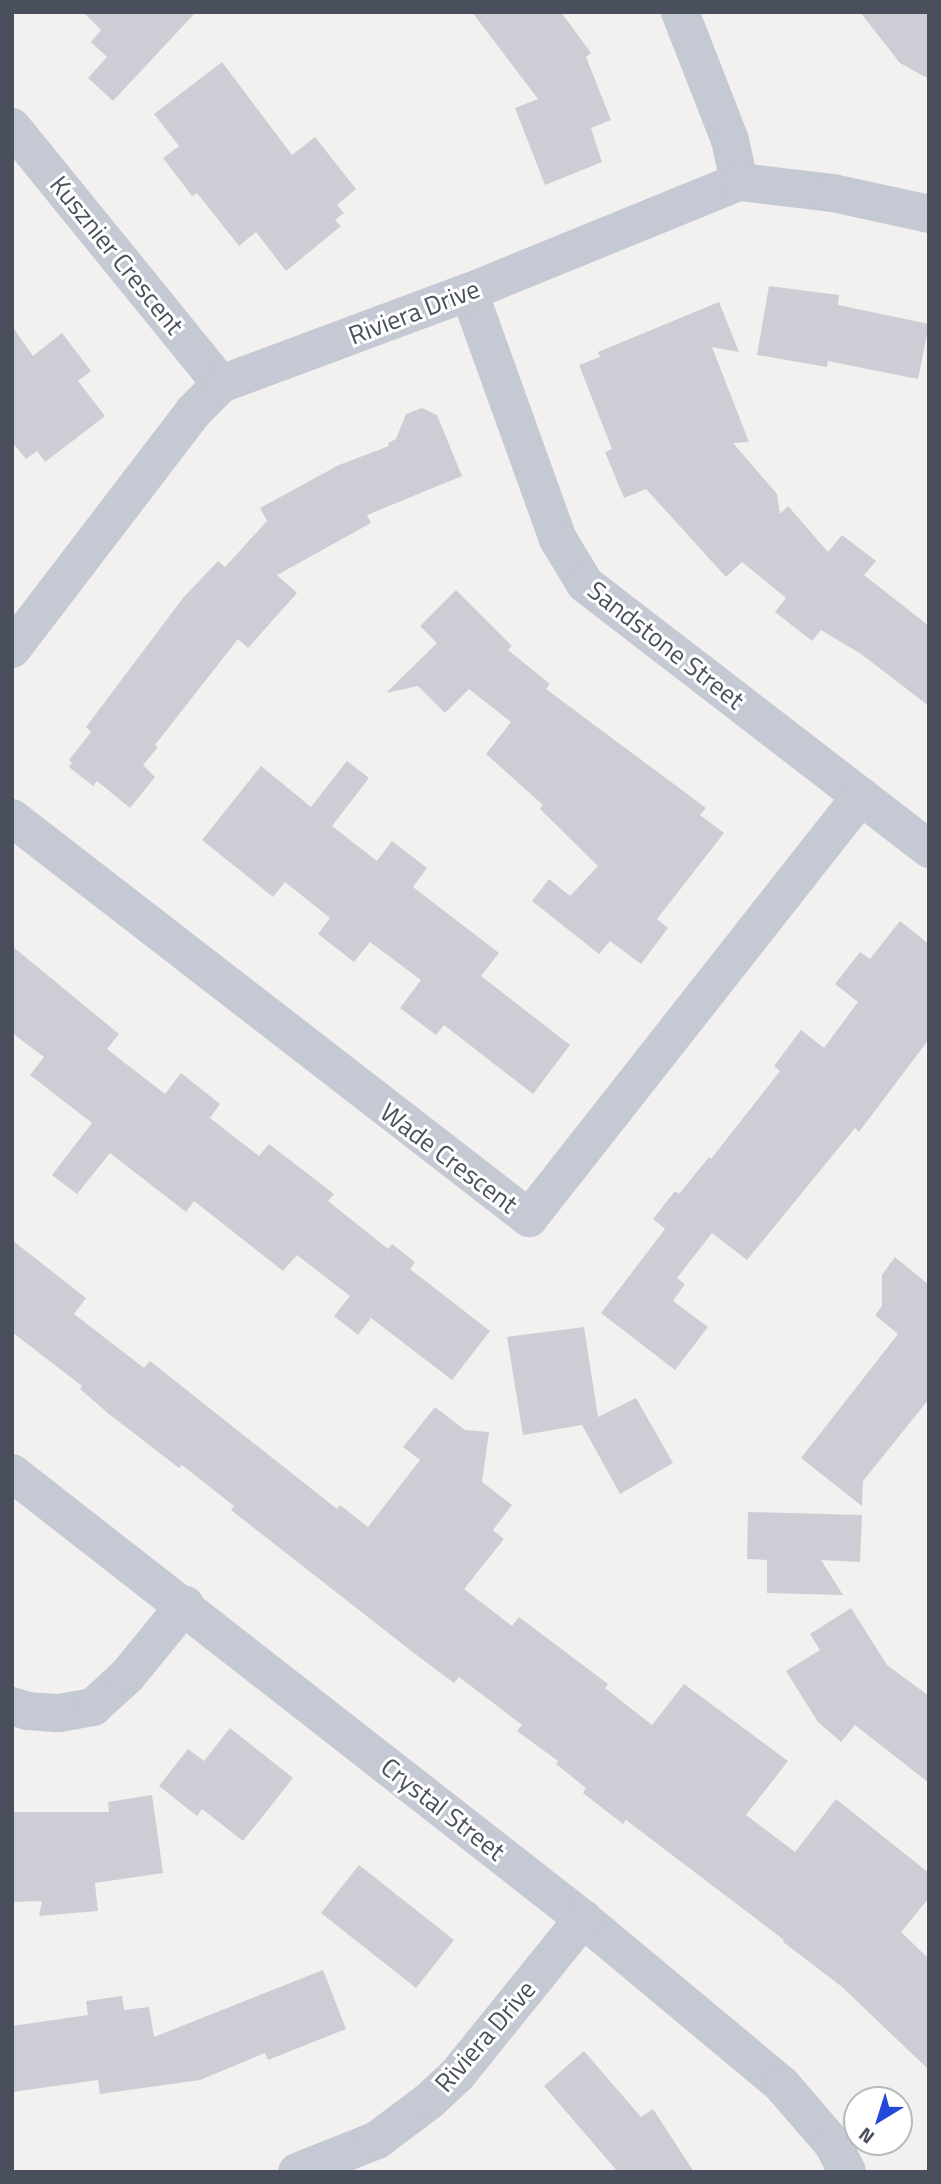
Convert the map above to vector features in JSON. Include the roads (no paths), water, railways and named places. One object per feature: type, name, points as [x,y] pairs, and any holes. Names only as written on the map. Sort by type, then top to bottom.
[{"type":"street","points":[[680,12],[730,140],[739,182]]},
{"type":"street","name":"Kusznier Crescent","points":[[12,127],[221,384]]},
{"type":"street","name":"Riviera Drive","points":[[12,649],[193,412],[221,384],[469,292],[739,182],[833,192],[929,214]]},
{"type":"street","name":"Sandstone Street","points":[[469,292],[558,539],[585,584],[929,849]]},
{"type":"street","name":"Wade Crescent","points":[[12,818],[529,1218],[861,796]]},
{"type":"street","name":"Crystal Street","points":[[16,1483],[185,1605],[583,1919],[782,2085],[833,2144],[847,2172]]},
{"type":"street","points":[[12,1706],[27,1711],[59,1713],[93,1707],[127,1676],[185,1605]]},
{"type":"street","name":"Riviera Drive","points":[[297,2172],[349,2154],[377,2140],[429,2101],[457,2075],[583,1919]]}]
